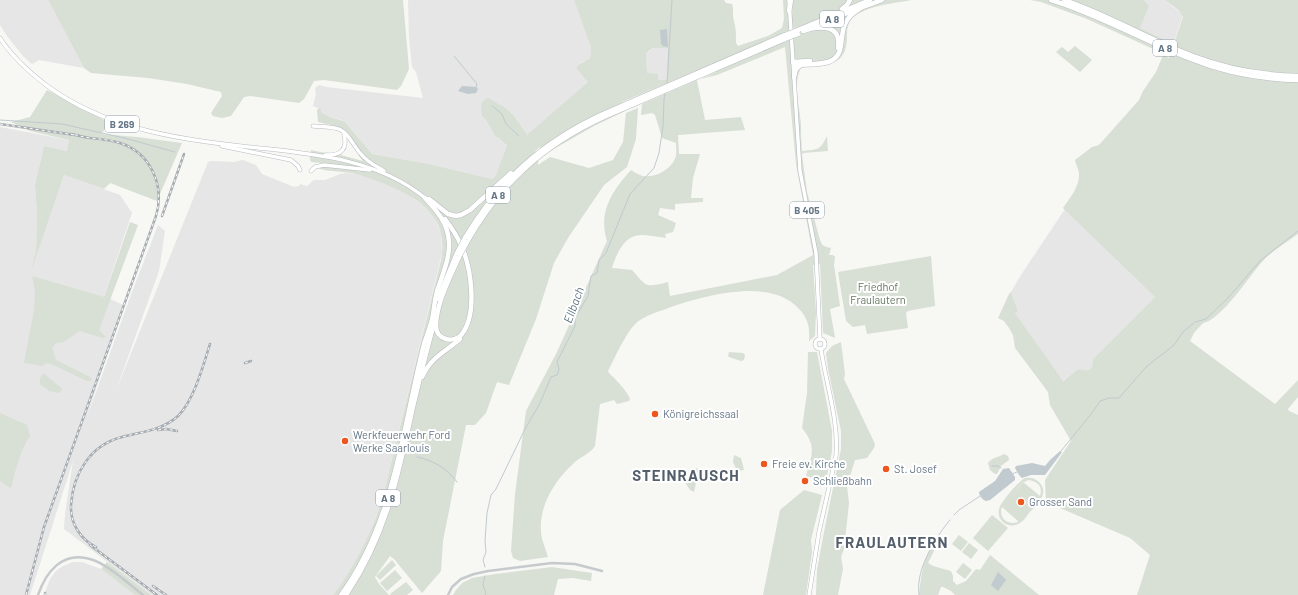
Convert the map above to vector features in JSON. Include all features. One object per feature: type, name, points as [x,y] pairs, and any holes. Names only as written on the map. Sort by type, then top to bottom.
[{"type":"highway","points":[[789,11],[790,0]]},
{"type":"highway","points":[[837,13],[847,5],[850,0]]},
{"type":"highway","name":"A 8","points":[[466,240],[496,198],[516,176],[538,154],[582,123],[623,107],[870,0]]},
{"type":"highway","name":"A 8","points":[[798,32],[882,0]]},
{"type":"highway","name":"A 8","points":[[1051,0],[1092,14],[1167,49],[1206,65],[1247,75],[1298,80]]},
{"type":"highway","name":"A 8","points":[[1064,0],[1100,14],[1169,46],[1207,61],[1271,75],[1298,76]]},
{"type":"highway","points":[[793,62],[796,65],[828,62],[836,57],[841,48],[845,22],[852,14],[862,7]]},
{"type":"highway","points":[[793,62],[827,59],[834,55],[838,47],[838,39],[834,32],[830,29],[822,27],[803,31]]},
{"type":"highway","points":[[794,77],[796,69],[803,64]]},
{"type":"highway","name":"A 8","points":[[346,595],[373,548],[390,505],[434,315],[443,285],[478,217],[493,196],[525,162],[538,154]]},
{"type":"highway","points":[[425,197],[448,214],[456,216],[461,215],[470,210],[507,176],[525,162]]},
{"type":"highway","points":[[425,197],[438,211],[455,234],[464,253],[470,280],[470,313],[468,324],[459,337],[452,340],[443,338],[436,330],[434,315],[435,300],[448,253],[449,242],[447,228],[442,218],[425,197]]},
{"type":"highway","points":[[418,388],[432,360],[459,340],[467,330],[471,319],[472,307],[470,270],[462,244],[448,221],[436,206],[425,197]]},
{"type":"highway","name":"A 8","points":[[341,595],[374,539],[382,516],[399,457],[418,371],[434,315]]},
{"type":"main road","name":"B 405","points":[[789,11],[801,180],[816,253],[820,339]]},
{"type":"main road","name":"B 269","points":[[0,38],[15,58],[34,76],[56,92],[87,110],[114,121],[138,129],[173,137],[203,142],[311,154],[349,162],[374,169],[394,177],[425,197]]},
{"type":"main road","points":[[313,126],[333,128],[342,131],[348,136],[366,160],[394,177]]},
{"type":"main road","points":[[276,150],[334,155],[342,151],[345,146],[342,131]]},
{"type":"main road","points":[[203,142],[292,160],[300,170]]},
{"type":"main road","points":[[322,155],[367,165],[394,177]]},
{"type":"main road","points":[[311,171],[318,166],[329,165],[367,169],[394,177]]},
{"type":"main road","points":[[809,595],[819,532],[836,456],[836,431],[833,410],[821,349],[817,348],[815,344],[816,341],[820,339],[824,340],[825,343],[824,347],[821,349]]},
{"type":"street","points":[[38,595],[44,579],[54,567],[66,560],[80,557],[90,559],[103,565],[143,595]]},
{"type":"street","points":[[448,595],[452,587],[462,579],[474,574],[488,571],[552,563],[574,564],[602,571]]},
{"type":"shaded area","points":[[0,0],[48,0],[84,68],[39,60],[32,64],[23,56],[0,25]]},
{"type":"shaded area","points":[[408,0],[574,0],[591,48],[590,58],[581,63],[578,69],[588,82],[527,136],[514,116],[506,108],[489,99],[482,103],[482,116],[496,136],[507,147],[495,177],[492,179],[429,164],[372,154],[345,122],[339,119],[324,116],[321,109],[313,106],[316,94],[315,88],[319,85],[423,98],[416,72],[412,67],[409,37]]},
{"type":"shaded area","points":[[1144,0],[1165,0],[1183,15],[1173,44],[1140,28],[1149,6]]},
{"type":"shaded area","points":[[667,29],[668,47],[661,44],[660,30]]},
{"type":"shaded area","points":[[653,48],[669,48],[667,80],[658,80],[647,73],[646,53]]},
{"type":"shaded area","points":[[462,86],[476,87],[478,89],[476,93],[468,94],[458,91]]},
{"type":"shaded area","points":[[0,127],[69,140],[67,151],[44,146],[35,185],[37,215],[36,250],[32,266],[64,175],[120,195],[132,213],[104,296],[123,305],[86,420],[158,225],[165,231],[159,271],[115,393],[208,162],[234,162],[243,160],[256,165],[262,174],[294,187],[299,186],[300,184],[307,186],[314,180],[325,180],[340,174],[356,174],[405,192],[427,208],[434,217],[441,234],[442,253],[382,500],[361,553],[352,570],[333,595],[151,595],[64,529],[73,461],[30,595],[0,595]]},
{"type":"shaded area","points":[[1065,209],[1155,297],[1093,359],[1092,367],[1090,369],[1086,371],[1077,370],[1062,381],[1015,313],[1018,311],[1011,292]]},
{"type":"shaded area","points":[[1060,451],[1062,452],[1045,475],[1031,475],[1022,478],[1015,468],[1016,466],[1032,463],[1045,466]]},
{"type":"shaded area","points":[[1009,468],[1015,477],[1015,480],[990,500],[986,501],[982,499],[979,492],[995,481],[1003,469]]},
{"type":"shaded area","points":[[73,562],[82,562],[101,569],[135,595],[44,595],[50,579],[56,571]]},
{"type":"shaded area","points":[[998,572],[1006,580],[998,591],[991,585]]},
{"type":"green space","points":[[48,0],[403,0],[409,69],[401,86],[397,90],[324,80],[314,81],[304,99],[299,103],[250,96],[244,97],[231,116],[222,118],[213,116],[211,113],[222,96],[221,92],[187,84],[148,78],[91,73],[84,68]]},
{"type":"green space","points":[[574,0],[724,0],[726,3],[732,4],[733,19],[736,29],[736,43],[738,46],[768,36],[782,28],[784,19],[783,0],[912,0],[871,8],[856,15],[849,24],[846,47],[839,59],[821,66],[801,68],[798,74],[797,96],[801,125],[802,151],[820,147],[827,136],[828,151],[803,153],[802,155],[807,192],[820,240],[824,246],[831,248],[829,255],[833,255],[835,257],[834,265],[840,306],[830,309],[835,338],[823,333],[820,264],[813,265],[816,312],[815,336],[809,341],[809,331],[806,318],[796,306],[784,298],[769,293],[753,291],[718,294],[701,298],[651,314],[640,320],[626,336],[608,371],[626,392],[630,399],[629,401],[617,404],[614,400],[600,404],[595,446],[591,451],[574,463],[559,479],[544,507],[541,528],[542,539],[548,557],[520,561],[513,558],[511,551],[515,494],[526,411],[557,352],[607,241],[604,221],[608,202],[618,186],[631,170],[643,176],[652,176],[670,167],[676,157],[676,143],[662,138],[655,115],[652,113],[641,115],[642,104],[697,80],[705,120],[741,117],[745,130],[678,135],[679,154],[700,154],[693,178],[691,198],[703,198],[703,202],[675,204],[675,210],[660,208],[658,215],[676,223],[673,232],[665,234],[666,238],[641,235],[630,238],[618,252],[612,268],[632,270],[647,285],[668,282],[670,296],[777,275],[813,255],[796,164],[785,47],[717,75],[701,79],[716,72],[712,64],[622,102],[625,111],[594,126],[545,154],[540,147],[535,151],[540,157],[538,165],[550,157],[589,168],[613,160],[623,142],[626,113],[638,108],[636,139],[627,167],[604,185],[568,238],[554,263],[536,319],[509,385],[497,382],[486,413],[475,425],[466,425],[443,541],[441,571],[422,593],[390,556],[375,577],[389,595],[333,595],[349,573],[362,550],[373,526],[382,500],[441,260],[442,244],[440,230],[434,218],[426,208],[416,200],[390,186],[352,173],[320,169],[319,167],[324,166],[322,163],[311,162],[311,150],[324,153],[333,153],[337,152],[343,145],[346,146],[341,155],[363,161],[358,155],[362,155],[342,129],[318,122],[317,110],[319,108],[326,116],[345,122],[372,154],[429,164],[492,179],[495,177],[507,146],[498,137],[496,137],[482,116],[482,102],[488,98],[506,108],[514,116],[527,135],[588,82],[577,69],[577,66],[590,58],[591,48]],"holes":[[[797,27],[798,37],[785,42],[785,32]],[[653,48],[668,48],[667,80],[658,80],[658,74],[647,73],[646,53]]]},
{"type":"green space","points":[[1030,0],[1144,0],[1149,6],[1140,28],[1173,44],[1167,57],[1169,58],[1177,41],[1175,40],[1183,17],[1178,9],[1165,0],[1298,0],[1298,234],[1265,259],[1226,306],[1210,320],[1203,323],[1194,333],[1190,341],[1275,404],[1298,380],[1298,397],[1288,409],[1289,411],[1298,415],[1298,595],[1137,595],[1150,555],[1130,538],[1046,502],[1045,480],[1071,441],[1050,405],[1048,392],[1015,348],[1013,335],[1009,328],[1004,321],[998,318],[1011,292],[1018,311],[1015,313],[1063,381],[1077,370],[1090,369],[1092,367],[1093,359],[1155,297],[1063,208],[1074,192],[1078,183],[1079,173],[1075,160],[1092,147],[1099,145],[1139,100],[1143,91],[1156,72],[1163,55],[1162,53],[1087,19],[1041,2]]},
{"type":"green space","points":[[1075,46],[1092,60],[1080,72],[1056,52],[1062,47],[1068,52]]},
{"type":"green space","points":[[47,90],[110,123],[101,134],[182,143],[157,201],[110,183],[104,189],[64,175],[31,271],[36,250],[37,215],[35,185],[44,146],[67,151],[69,140],[30,131],[11,122],[30,117]]},
{"type":"green space","points":[[130,222],[138,225],[99,330],[106,337],[103,338],[80,331],[66,341],[56,343],[52,348],[56,360],[90,377],[92,380],[87,381],[47,363],[42,366],[24,363],[34,310],[35,290],[32,276],[104,297]]},
{"type":"green space","name":"Friedhof Fraulautern","points":[[931,256],[935,306],[908,311],[906,313],[908,328],[867,334],[865,325],[853,327],[846,321],[838,272]]},
{"type":"green space","points":[[841,342],[845,374],[844,379],[875,444],[867,458],[855,460],[847,486],[849,503],[844,549],[841,557],[843,569],[838,595],[816,595],[817,570],[841,449],[841,431],[826,353],[832,346]]},
{"type":"green space","points":[[729,352],[743,353],[745,355],[744,360],[741,361],[729,357]]},
{"type":"green space","points":[[808,352],[817,352],[832,431],[832,451],[826,481],[806,476],[812,451],[810,440],[802,428],[807,393]]},
{"type":"green space","points":[[43,373],[62,389],[59,393],[49,391],[40,384],[40,379]]},
{"type":"green space","points":[[0,413],[27,425],[30,436],[21,454],[11,488],[0,481]]},
{"type":"green space","points":[[1004,454],[1008,456],[1009,460],[1001,466],[997,474],[995,474],[990,470],[988,463]]},
{"type":"green space","points":[[734,455],[741,458],[744,470],[737,471],[733,462]]},
{"type":"green space","points":[[695,468],[699,469],[694,492],[690,490],[686,484],[694,473]]},
{"type":"green space","name":"Grosser Sand","points":[[1029,478],[1039,482],[1042,486],[1043,495],[1039,503],[1021,522],[1010,525],[1001,520],[999,517],[999,509],[1006,497],[1022,480]],"holes":[[[1028,480],[1039,485],[1041,490],[1040,496],[1024,483]],[[1021,484],[1022,484],[1003,506]],[[1002,507],[1018,522],[1007,522],[1001,515]]]},
{"type":"green space","points":[[804,490],[822,495],[811,540],[812,552],[806,595],[763,595],[780,510]]},
{"type":"green space","points":[[992,515],[1008,528],[988,551],[973,538]]},
{"type":"green space","points":[[959,535],[968,542],[961,551],[952,544]]},
{"type":"green space","points":[[969,543],[978,550],[971,559],[962,552]]},
{"type":"green space","points":[[931,548],[935,549],[928,563],[951,571],[953,581],[957,585],[966,581],[976,569],[980,570],[990,555],[1039,595],[955,595],[951,591],[941,587],[938,595],[919,595],[924,565]]},
{"type":"green space","points":[[392,560],[396,565],[380,580],[376,576]]},
{"type":"green space","points":[[107,562],[151,595],[135,595],[101,569]]},
{"type":"green space","points":[[963,563],[972,570],[965,579],[956,572]]},
{"type":"green space","points":[[552,567],[592,573],[591,581],[573,578],[558,579],[554,595],[453,595],[462,583],[472,578]]},
{"type":"green space","points":[[395,570],[402,578],[387,591],[380,583]]},
{"type":"green space","points":[[406,582],[413,590],[407,595],[390,594]]},
{"type":"waterway","name":"Ellbach","points":[[667,83],[672,0]]},
{"type":"waterway","points":[[454,56],[477,84],[476,87]]},
{"type":"waterway","name":"Ellbach","points":[[485,567],[483,560],[486,552],[485,541],[487,513],[491,495],[496,489],[525,429],[540,403],[551,377],[557,375],[559,369],[557,362],[575,326],[575,318],[588,296],[591,276],[597,273],[599,260],[606,253],[630,194],[654,168],[659,153],[663,126],[665,92]]},
{"type":"waterway","points":[[492,106],[502,114],[506,124],[519,136]]},
{"type":"waterway","points":[[0,120],[62,124],[124,138],[175,152]]},
{"type":"waterway","points":[[1061,451],[1100,401],[1109,398],[1119,398],[1146,367],[1174,345],[1183,332],[1195,322],[1206,319],[1227,299],[1261,260],[1298,231]]},
{"type":"waterway","points":[[417,457],[440,466],[457,482]]},
{"type":"waterway","points":[[992,466],[998,466],[1001,468]]},
{"type":"waterway","points":[[1012,474],[1017,472]]},
{"type":"waterway","points":[[954,515],[980,496]]},
{"type":"waterway","points":[[919,595],[920,574],[926,558],[940,533],[950,520]]},
{"type":"waterway","name":"Ellbach","points":[[485,576],[483,585],[486,593],[485,595]]},
{"type":"railway","points":[[0,124],[75,135]]},
{"type":"railway","points":[[26,595],[44,527],[156,216],[158,205],[159,193],[157,182],[153,172],[140,154],[117,142],[71,134]]},
{"type":"railway","points":[[162,216],[184,154]]},
{"type":"railway","points":[[96,547],[85,540],[77,530],[71,512],[72,494],[75,482],[85,462],[92,454],[111,441],[159,427],[172,421],[178,416],[189,401],[201,372],[210,344]]},
{"type":"railway","points":[[245,363],[251,361]]},
{"type":"railway","points":[[158,430],[166,429],[177,431]]},
{"type":"railway","points":[[90,545],[157,595]]},
{"type":"railway","points":[[153,586],[166,595]]},
{"type":"place","name":"Königreichssaal","points":[[655,414]]},
{"type":"place","name":"Werkfeuerwehr Ford Werke Saarlouis","points":[[345,441]]},
{"type":"place","name":"Freie ev. Kirche","points":[[764,464]]},
{"type":"place","name":"St. Josef","points":[[886,469]]},
{"type":"place","name":"Schließbahn","points":[[805,481]]},
{"type":"place","name":"Grosser Sand","points":[[1021,502]]},
{"type":"district","name":"STEINRAUSCH","points":[[686,476]]},
{"type":"district","name":"FRAULAUTERN","points":[[892,543]]}]
